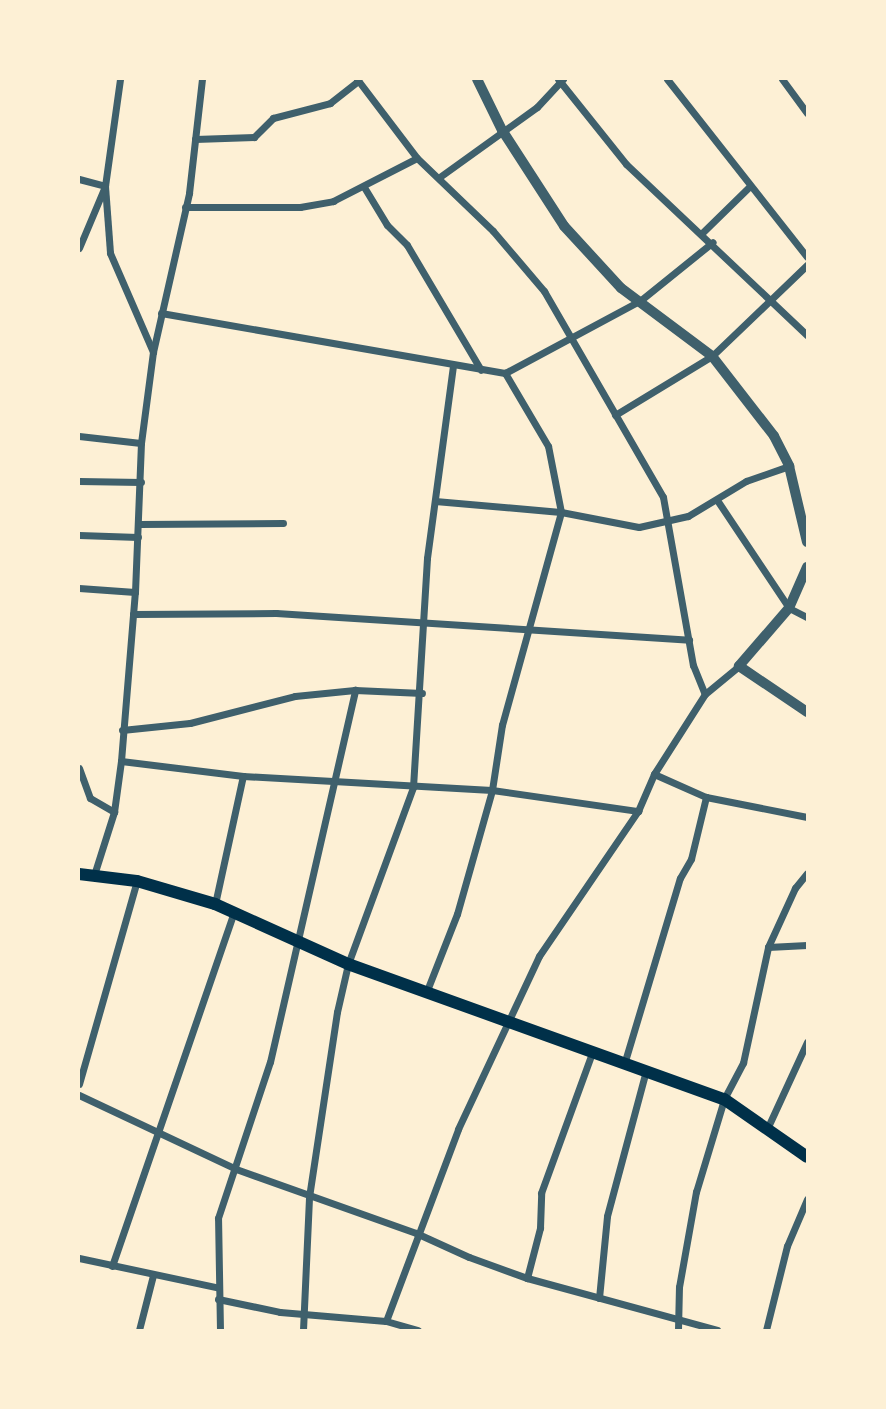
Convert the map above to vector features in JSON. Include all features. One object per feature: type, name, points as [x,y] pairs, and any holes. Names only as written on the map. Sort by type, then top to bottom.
[{"type":"main road","points":[[79,874],[137,881],[215,904],[295,943],[348,964],[509,1023],[625,1061],[724,1099],[807,1157]]},
{"type":"street","points":[[79,248],[104,186],[120,79]]},
{"type":"street","points":[[94,875],[114,812],[121,761],[135,592],[141,443],[153,352],[185,208],[202,79]]},
{"type":"street","points":[[477,79],[502,130],[564,226],[621,288],[641,300],[712,356],[774,436],[789,466],[807,542]]},
{"type":"street","points":[[667,79],[749,187],[807,257]]},
{"type":"street","points":[[782,79],[807,113]]},
{"type":"street","points":[[195,139],[254,137],[273,118],[330,103],[358,80],[417,158],[441,176],[544,291],[663,497],[695,676],[705,694]]},
{"type":"street","points":[[441,176],[537,107],[561,80],[607,145],[703,232],[807,335]]},
{"type":"street","points":[[185,208],[300,207],[333,201],[417,158]]},
{"type":"street","points":[[79,179],[104,186]]},
{"type":"street","points":[[104,186],[110,253],[153,352]]},
{"type":"street","points":[[364,187],[387,225],[407,245],[481,370]]},
{"type":"street","points":[[703,232],[749,187]]},
{"type":"street","points":[[161,313],[505,373],[571,341],[641,300],[713,242]]},
{"type":"street","points":[[615,415],[712,356],[807,265]]},
{"type":"street","points":[[303,1330],[309,1197],[348,964],[413,787],[435,501],[453,365]]},
{"type":"street","points":[[426,993],[457,914],[492,790],[502,724],[532,631],[561,512],[548,446],[505,373]]},
{"type":"street","points":[[79,436],[141,443]]},
{"type":"street","points":[[435,501],[561,512],[639,527],[666,522],[718,500],[746,481],[789,466]]},
{"type":"street","points":[[79,481],[141,482]]},
{"type":"street","points":[[718,500],[789,608],[807,617]]},
{"type":"street","points":[[139,524],[283,523]]},
{"type":"street","points":[[79,535],[138,537]]},
{"type":"street","points":[[386,1321],[416,1233],[458,1129],[539,956],[638,811],[654,774],[705,694],[738,666],[789,608],[807,567]]},
{"type":"street","points":[[79,588],[135,592]]},
{"type":"street","points":[[133,614],[276,613],[425,625],[689,640]]},
{"type":"street","points":[[738,666],[807,712]]},
{"type":"street","points":[[122,730],[190,723],[295,696],[355,690],[422,693]]},
{"type":"street","points":[[220,1330],[215,1287],[218,1218],[270,1062],[295,943],[355,690]]},
{"type":"street","points":[[121,761],[243,776],[492,790],[638,811]]},
{"type":"street","points":[[79,768],[90,798],[114,812]]},
{"type":"street","points":[[654,774],[706,797],[807,817]]},
{"type":"street","points":[[215,904],[243,776]]},
{"type":"street","points":[[625,1061],[680,878],[691,859],[706,797]]},
{"type":"street","points":[[678,1330],[679,1287],[696,1192],[724,1099],[743,1063],[768,947],[795,888],[807,873]]},
{"type":"street","points":[[79,1084],[137,881]]},
{"type":"street","points":[[112,1266],[234,912]]},
{"type":"street","points":[[768,947],[807,945]]},
{"type":"street","points":[[768,1129],[807,1042]]},
{"type":"street","points":[[527,1279],[540,1228],[541,1193],[593,1051]]},
{"type":"street","points":[[599,1298],[607,1216],[646,1070]]},
{"type":"street","points":[[79,1095],[236,1169],[416,1233],[527,1279],[718,1330]]},
{"type":"street","points":[[766,1330],[787,1246],[807,1199]]},
{"type":"street","points":[[79,1258],[153,1276],[215,1287]]},
{"type":"street","points":[[139,1330],[153,1276]]},
{"type":"street","points":[[218,1299],[305,1314],[386,1321],[418,1330]]}]
